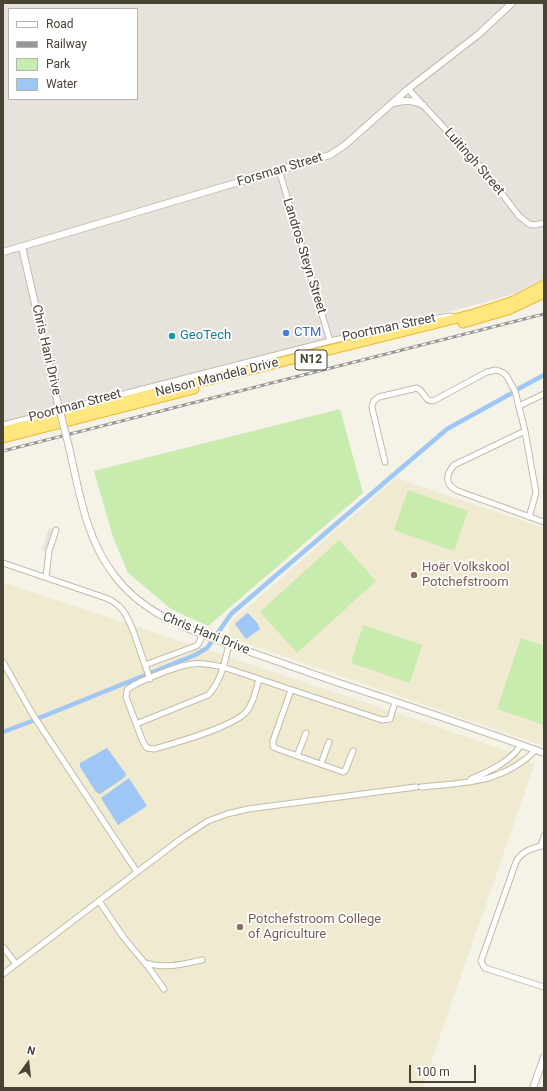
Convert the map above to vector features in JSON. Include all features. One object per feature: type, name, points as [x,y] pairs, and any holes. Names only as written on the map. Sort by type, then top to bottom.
[{"type":"highway","name":"Nelson Mandela Drive","points":[[3,431],[474,314],[514,301],[544,286]]},
{"type":"highway","name":"Nelson Mandela Drive","points":[[3,438],[222,382],[476,320],[508,310],[544,293]]},
{"type":"street","name":"Forsman Street","points":[[3,252],[321,158],[338,150],[408,89],[478,34],[512,3]]},
{"type":"street","name":"Luitingh Street","points":[[408,89],[486,173],[519,216],[529,224],[534,225],[544,223]]},
{"type":"street","points":[[391,105],[401,101],[408,101],[417,102],[423,105]]},
{"type":"street","name":"Landros Steyn Street","points":[[279,170],[330,342]]},
{"type":"street","name":"Chris Hani Drive","points":[[22,246],[56,396],[88,523],[103,561],[114,576],[135,598],[161,617],[202,635],[544,753]]},
{"type":"street","name":"Poortman Street","points":[[3,425],[330,342],[430,319],[474,314]]},
{"type":"street","points":[[385,462],[372,408],[374,400],[379,397],[417,388],[421,390],[426,400],[433,401],[487,372],[496,370],[502,372],[506,375],[515,391],[525,431],[536,493],[529,517]]},
{"type":"street","points":[[519,406],[544,394]]},
{"type":"street","points":[[525,431],[454,465],[448,475],[447,480],[452,488],[458,491],[544,522]]},
{"type":"street","points":[[46,577],[49,551],[56,530]]},
{"type":"street","points":[[3,563],[104,597],[119,606],[127,617],[149,675]]},
{"type":"street","points":[[145,665],[196,646],[202,635]]},
{"type":"street","points":[[136,724],[204,697],[213,688],[223,666],[229,644]]},
{"type":"street","points":[[3,662],[37,720],[137,872]]},
{"type":"street","points":[[259,679],[253,700],[246,712],[226,724],[150,749],[147,748],[143,742],[126,693],[130,687],[149,675],[198,663],[223,666],[386,721],[391,717],[395,702]]},
{"type":"street","points":[[291,690],[273,746],[275,748],[343,772],[345,771],[353,751]]},
{"type":"street","points":[[297,756],[306,733]]},
{"type":"street","points":[[321,764],[329,742]]},
{"type":"street","points":[[462,783],[481,775],[504,762],[517,752],[521,745]]},
{"type":"street","points":[[3,974],[198,827],[216,817],[248,809],[268,806],[462,783],[499,775],[515,768],[536,750]]},
{"type":"street","points":[[544,836],[541,846],[524,852],[519,856],[481,961],[482,965],[486,968],[544,987]]},
{"type":"street","points":[[99,901],[124,938],[164,989]]},
{"type":"street","points":[[3,947],[16,964]]},
{"type":"street","points":[[145,963],[160,966],[202,960]]},
{"type":"street","points":[[533,1088],[542,1067],[544,1057]]},
{"type":"shaded area","points":[[3,3],[544,3],[544,279],[518,293],[3,424]]},
{"type":"shaded area","name":"Hoër Volkskool Potchefstroom","points":[[396,478],[544,528],[544,746],[228,637],[231,622]]},
{"type":"shaded area","points":[[49,528],[59,531],[52,554],[42,550]]},
{"type":"shaded area","name":"Potchefstroom College of Agriculture","points":[[3,582],[418,720],[524,757],[534,766],[422,1088],[3,1088]]},
{"type":"green space","points":[[340,409],[363,493],[208,626],[171,609],[128,573],[113,537],[94,471]]},
{"type":"green space","points":[[408,490],[468,511],[454,551],[394,530]]},
{"type":"green space","points":[[339,540],[376,581],[297,653],[260,612]]},
{"type":"green space","points":[[363,625],[422,645],[410,683],[351,663]]},
{"type":"green space","points":[[521,638],[544,646],[544,725],[497,709]]},
{"type":"water","points":[[248,613],[258,624],[260,629],[246,639],[235,624]]},
{"type":"water","points":[[107,748],[126,774],[125,777],[100,794],[96,792],[80,767],[80,763]]},
{"type":"water","points":[[129,778],[147,806],[118,825],[101,798]]},
{"type":"waterway","points":[[518,389],[544,375]]},
{"type":"waterway","points":[[217,634],[231,614],[447,429],[512,393]]},
{"type":"waterway","points":[[39,718],[195,655],[207,648],[212,641]]},
{"type":"waterway","points":[[3,732],[32,721]]},
{"type":"railway","points":[[3,451],[544,314]]},
{"type":"place","name":"CTM","points":[[286,333]]},
{"type":"place","name":"GeoTech","points":[[172,336]]},
{"type":"place","name":"Hoër Volkskool Potchefstroom","points":[[414,575]]},
{"type":"place","name":"Potchefstroom College of Agriculture","points":[[240,927]]}]
